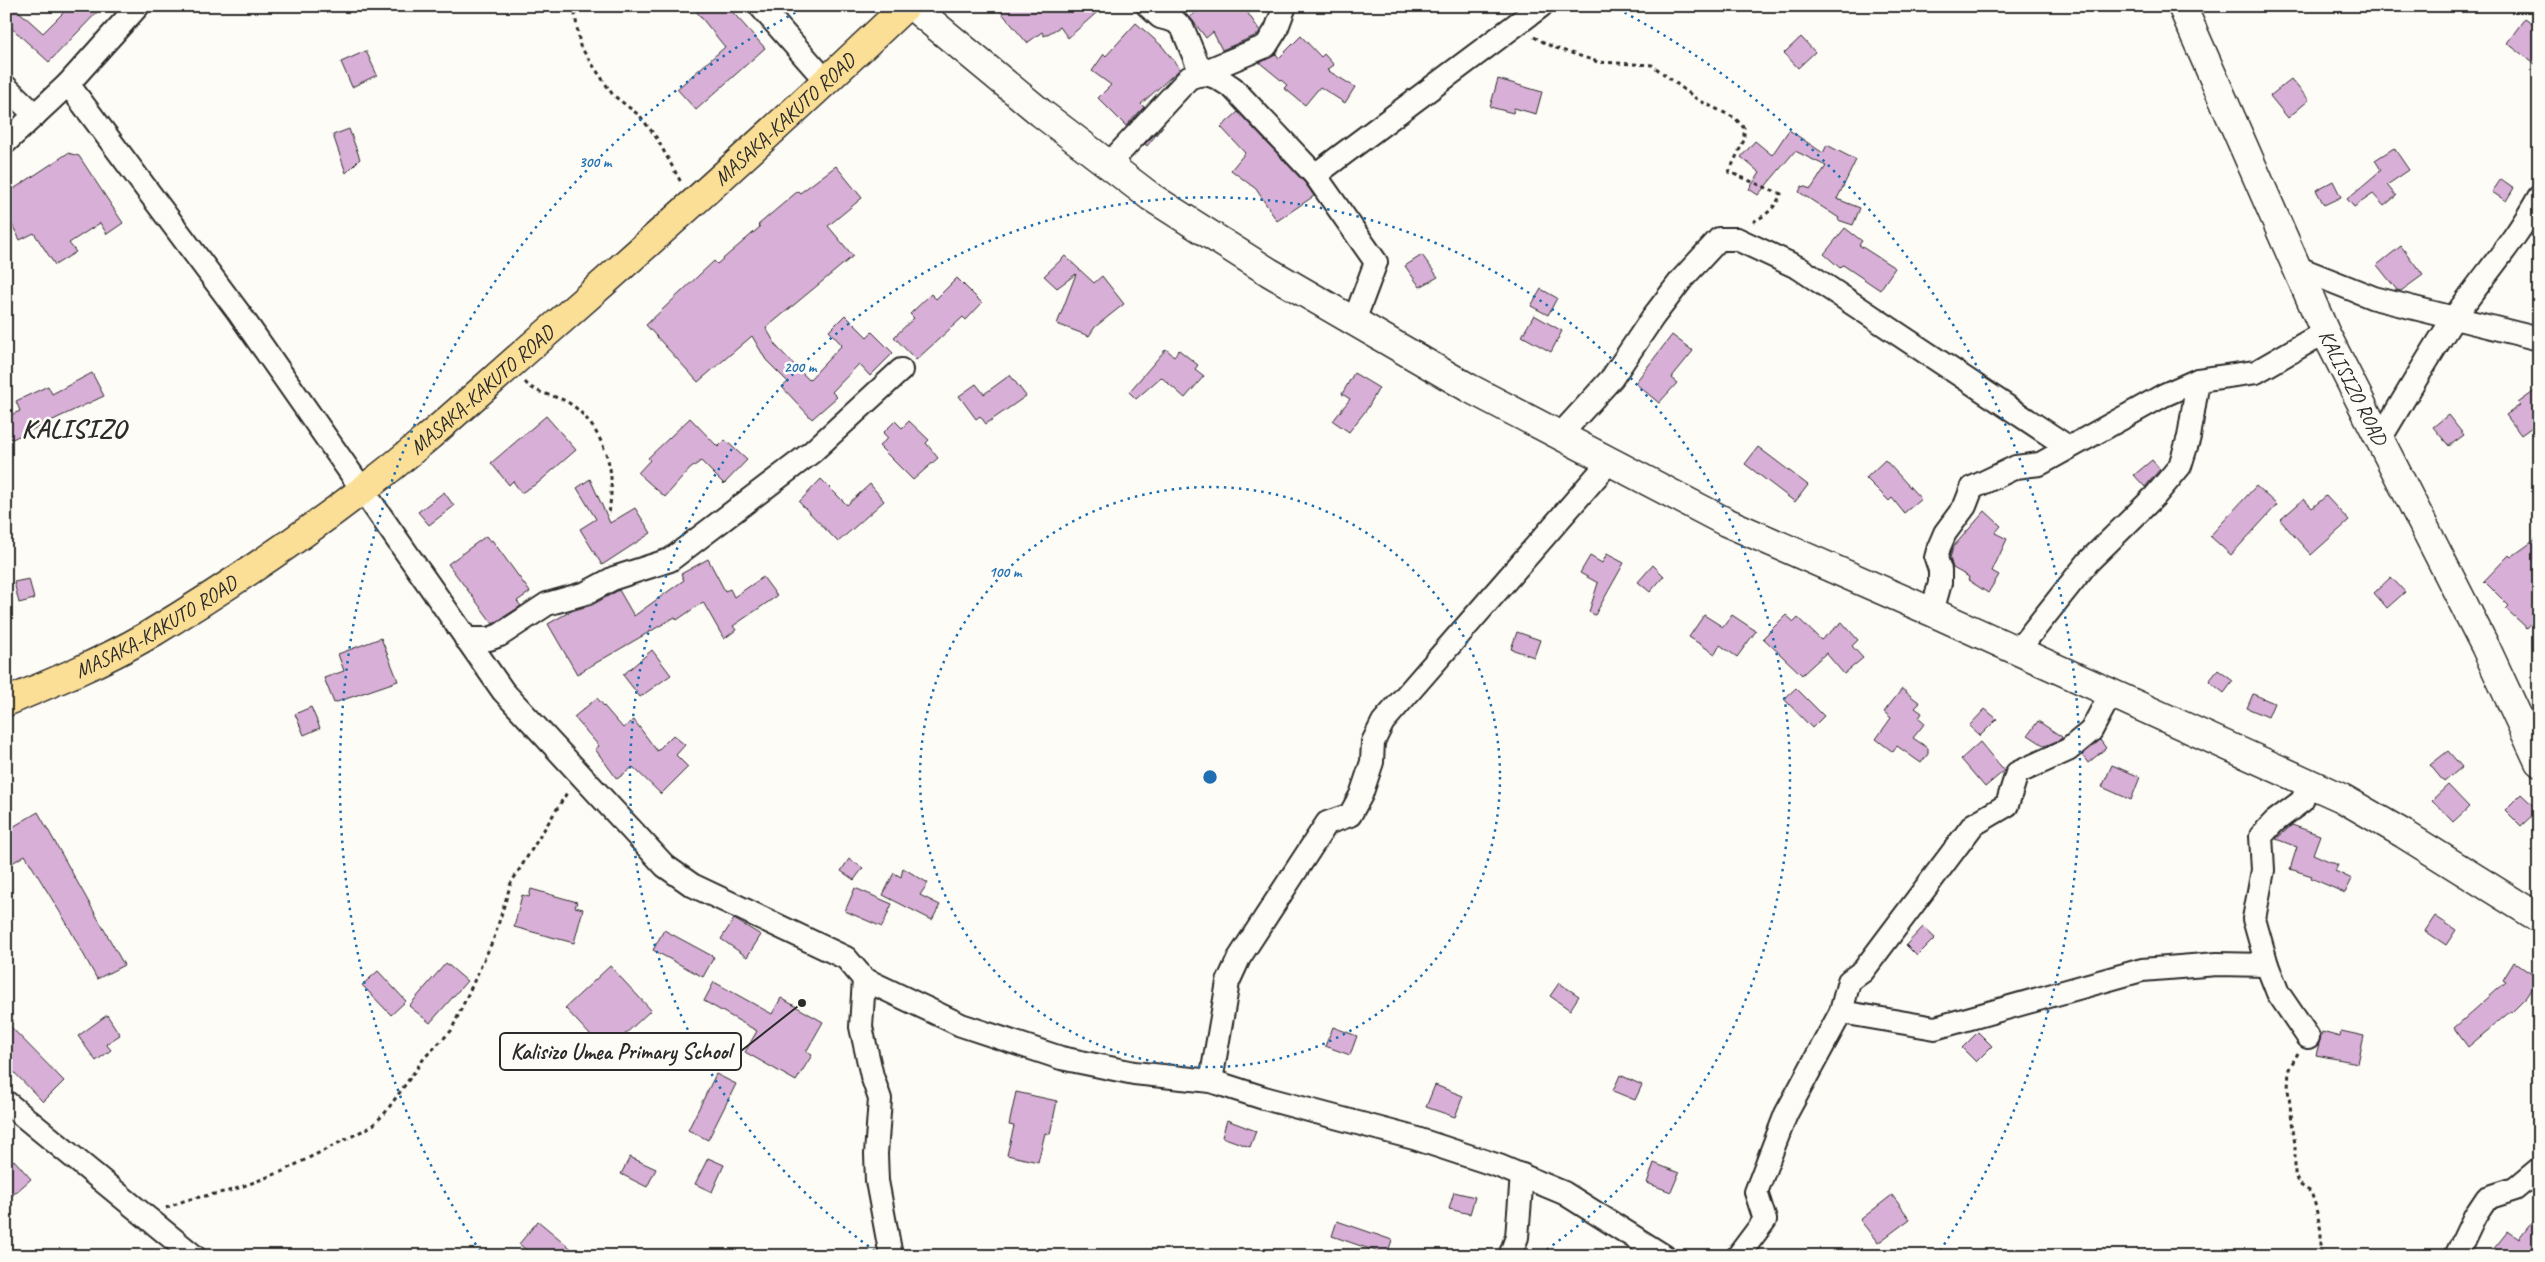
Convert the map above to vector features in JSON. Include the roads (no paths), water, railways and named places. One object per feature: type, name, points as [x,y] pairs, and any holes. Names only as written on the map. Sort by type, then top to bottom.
[{"type":"highway","name":"MASAKA-KAKUTO ROAD","points":[[6,702],[65,677],[145,637],[228,584],[362,491],[510,364],[693,202],[827,82],[906,6]]},
{"type":"street","points":[[6,142],[68,84],[138,6]]},
{"type":"street","points":[[760,6],[827,82]]},
{"type":"street","points":[[912,6],[1107,166],[1200,229],[1269,272],[1469,388],[1726,522],[2018,650],[2342,798],[2404,834],[2539,918]]},
{"type":"street","points":[[1148,6],[1160,17],[1175,21],[1183,29],[1201,73]]},
{"type":"street","points":[[1107,166],[1189,78],[1266,46],[1276,30],[1285,6]]},
{"type":"street","points":[[1315,175],[1541,6]]},
{"type":"street","name":"KALISIZO ROAD","points":[[2182,6],[2325,332],[2485,646],[2539,762]]},
{"type":"street","points":[[1201,73],[1218,78],[1233,88],[1315,175],[1376,262],[1354,321]]},
{"type":"street","points":[[68,84],[239,313],[503,691],[665,866],[692,886],[846,958],[864,979],[961,1025],[1061,1058],[1134,1073],[1211,1081],[1414,1138],[1522,1175],[1564,1193],[1664,1256]]},
{"type":"street","points":[[6,86],[35,115]]},
{"type":"street","points":[[2380,439],[2454,318],[2506,251],[2525,223],[2539,197]]},
{"type":"street","points":[[1560,435],[1612,378],[1653,317],[1682,279],[1719,239],[1737,239],[1799,268],[2068,447]]},
{"type":"street","points":[[2296,267],[2374,298],[2539,339]]},
{"type":"street","points":[[1932,612],[1940,583],[1940,570],[1936,558],[1939,547],[1945,533],[1965,506],[1972,488],[2016,467],[2040,464],[2164,395],[2198,380],[2256,372],[2325,332]]},
{"type":"street","points":[[466,639],[489,640],[500,635],[546,604],[586,592],[614,578],[670,560],[812,452],[901,370]]},
{"type":"street","points":[[2018,650],[2088,562],[2155,496],[2180,466],[2189,437],[2198,380]]},
{"type":"street","points":[[1211,1081],[1228,982],[1239,958],[1327,823],[1350,815],[1361,795],[1372,762],[1373,742],[1383,722],[1610,460]]},
{"type":"street","points":[[1738,1256],[1765,1220],[1756,1192],[1786,1114],[1841,1012],[1849,981],[1863,971],[1973,825],[2007,805],[2017,773],[2068,750],[2091,731],[2111,693]]},
{"type":"street","points":[[2308,1037],[2278,993],[2266,965],[2254,920],[2263,870],[2261,836],[2274,822],[2302,801],[2309,784]]},
{"type":"street","points":[[1841,1012],[1935,1028],[2142,970],[2216,964],[2266,965]]},
{"type":"street","points":[[864,979],[861,1027],[872,1076],[880,1099],[876,1154],[878,1181],[891,1256]]},
{"type":"street","points":[[6,1102],[194,1256]]},
{"type":"street","points":[[2456,1256],[2475,1216],[2487,1198],[2515,1189],[2539,1169]]},
{"type":"street","points":[[1510,1256],[1517,1237],[1522,1175]]},
{"type":"place","name":"Kalisizo Umea Primary School","points":[[802,1003]]},
{"type":"district","name":"KALISIZO","points":[[74,428]]}]
